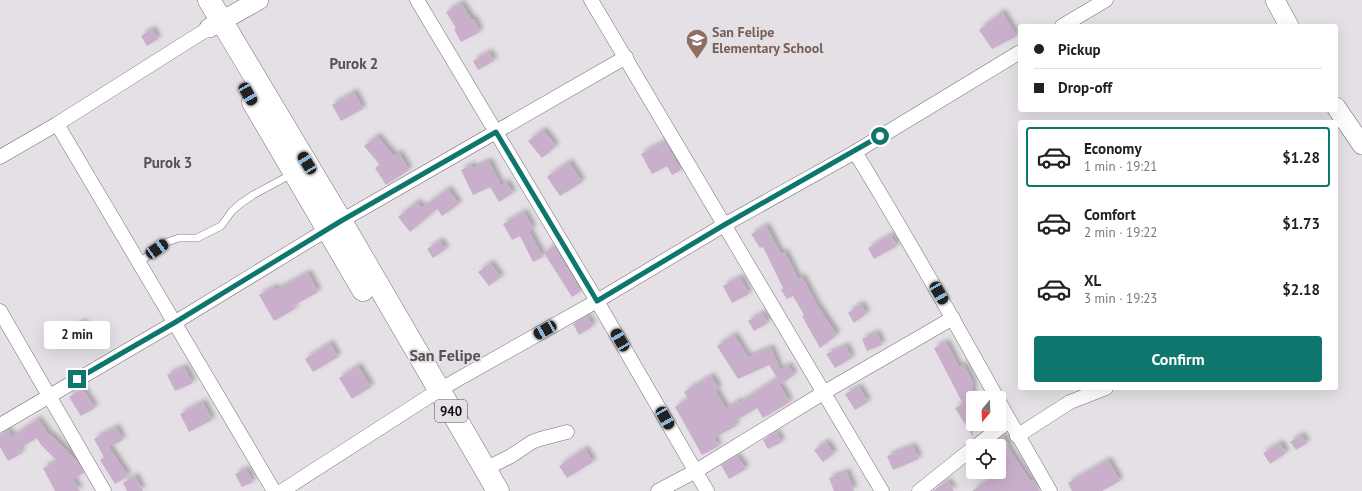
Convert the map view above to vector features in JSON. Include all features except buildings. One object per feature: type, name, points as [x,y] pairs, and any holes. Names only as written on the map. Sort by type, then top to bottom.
[{"type":"highway","name":"940","points":[[193,0],[215,24],[335,225],[433,394],[481,491]]},
{"type":"highway","name":"940","points":[[209,0],[215,24],[294,172],[335,225]]},
{"type":"highway","name":"940","points":[[433,394],[485,469],[498,491]]},
{"type":"street","points":[[0,157],[57,124],[215,24],[259,0]]},
{"type":"street","points":[[417,0],[597,301],[707,491]]},
{"type":"street","points":[[591,0],[882,491]]},
{"type":"street","points":[[1065,24],[1106,0]]},
{"type":"street","points":[[1276,0],[1288,24]]},
{"type":"street","points":[[282,491],[433,394],[597,301],[724,225],[855,152],[1018,53]]},
{"type":"street","points":[[0,425],[174,323],[335,225],[626,57]]},
{"type":"street","points":[[1338,110],[1362,145]]},
{"type":"street","points":[[57,124],[274,491]]},
{"type":"street","points":[[855,152],[897,220],[993,391]]},
{"type":"street","points":[[0,310],[104,491]]},
{"type":"street","points":[[658,491],[696,470],[823,392],[953,318]]},
{"type":"street","points":[[1017,436],[1070,402],[1101,390]]},
{"type":"street","points":[[1006,415],[1050,491]]},
{"type":"street","points":[[985,439],[1009,421]]},
{"type":"street","points":[[485,469],[511,456],[540,438],[567,432]]},
{"type":"street","points":[[919,491],[966,454]]},
{"type":"lane","points":[[138,263],[167,242],[179,238],[197,238],[221,226],[232,211],[240,204],[294,172]]},
{"type":"place","name":"San Felipe Elementary School","points":[[697,60]]},
{"type":"district","name":"Purok 2","points":[[354,63]]},
{"type":"district","name":"Purok 3","points":[[168,162]]},
{"type":"district","name":"San Felipe","points":[[445,355]]},
{"type":"route","points":[[77,379],[174,323],[341,221],[496,132],[597,301],[724,225],[855,152],[880,136]]}]
